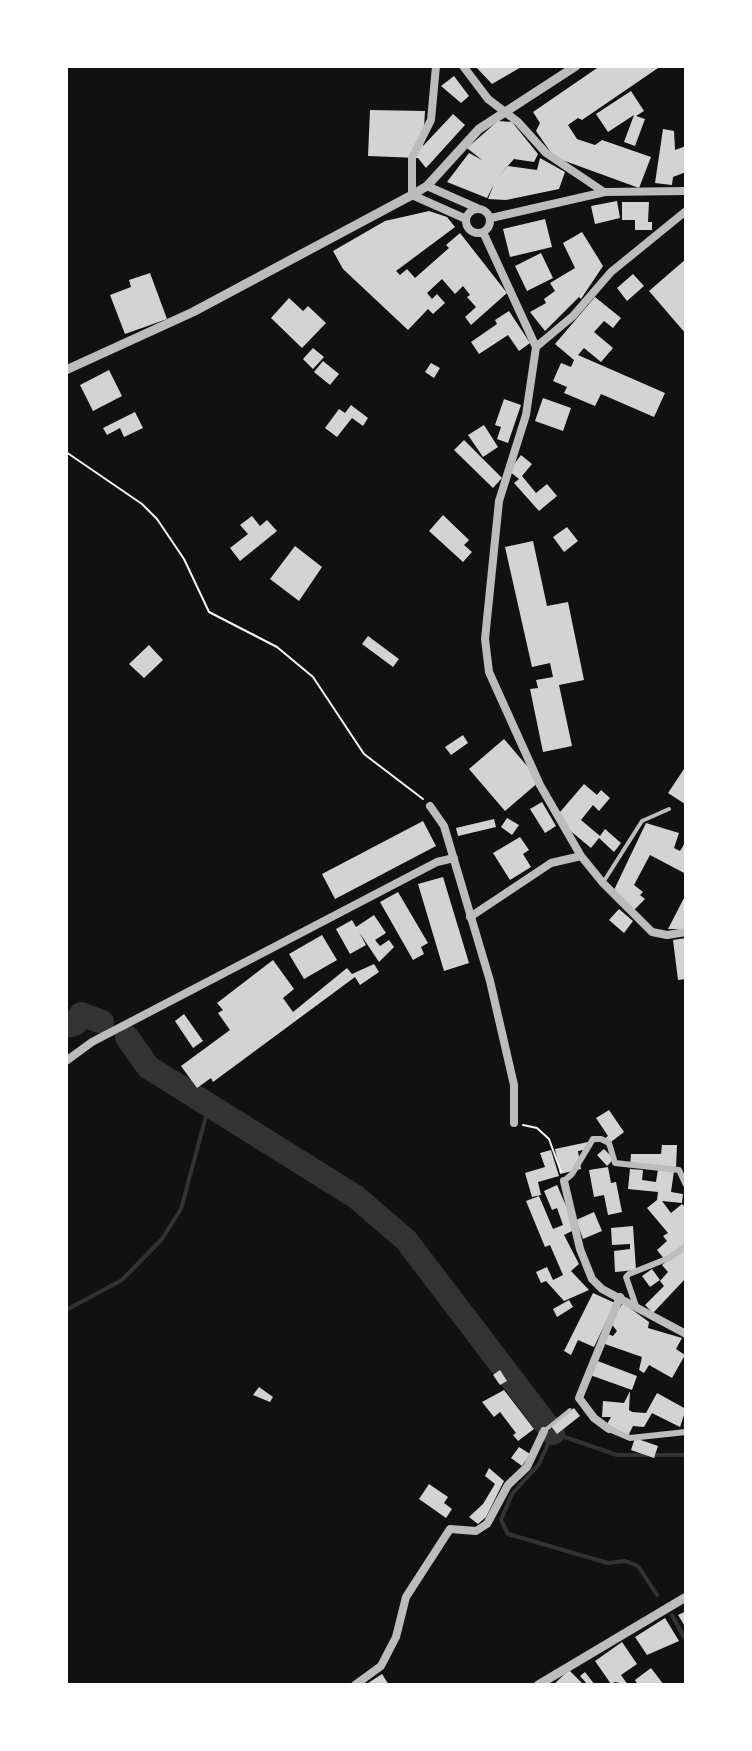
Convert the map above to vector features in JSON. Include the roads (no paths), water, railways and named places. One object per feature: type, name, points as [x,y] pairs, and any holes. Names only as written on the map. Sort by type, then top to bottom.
[{"type":"street","points":[[412,195],[412,158],[431,120],[436,66]]},
{"type":"street","points":[[463,66],[488,99],[505,110],[546,153],[605,192]]},
{"type":"street","points":[[66,370],[193,312],[412,195],[427,186],[479,129],[576,66]]},
{"type":"street","points":[[412,195],[466,219],[470,230],[483,232],[488,228],[491,218],[486,210],[427,186]]},
{"type":"street","points":[[491,218],[605,192],[686,191]]},
{"type":"street","points":[[466,219],[470,211],[478,208]]},
{"type":"street","points":[[536,347],[573,316],[611,272],[686,211]]},
{"type":"street","points":[[483,232],[536,347],[526,415],[499,501],[489,570],[485,639],[489,672],[540,785],[581,856],[652,932],[667,935],[686,932]]},
{"type":"street","points":[[430,806],[444,826],[507,1047],[514,1085],[514,1123]]},
{"type":"street","points":[[470,917],[551,863],[581,856]]},
{"type":"street","points":[[66,1061],[92,1042],[437,862],[454,858]]},
{"type":"street","points":[[686,1185],[679,1170],[615,1163],[609,1143],[601,1139],[593,1139],[572,1174],[564,1181],[580,1249],[592,1279],[602,1289],[686,1334]]},
{"type":"street","points":[[636,1306],[626,1277],[669,1258],[686,1246]]},
{"type":"street","points":[[620,1297],[579,1398],[594,1418],[630,1438],[686,1432]]},
{"type":"street","points":[[355,1685],[381,1666],[396,1637],[406,1597],[450,1529],[476,1531],[487,1524],[508,1485],[527,1467],[544,1431]]},
{"type":"street","points":[[538,1685],[686,1597]]},
{"type":"lane","points":[[603,883],[642,821],[669,809]]},
{"type":"lane","points":[[544,1431],[570,1410]]},
{"type":"waterway","points":[[66,1026],[75,1024],[81,1014],[102,1022]]},
{"type":"waterway","points":[[127,1037],[148,1067],[356,1197],[406,1240],[553,1433]]},
{"type":"waterway","points":[[66,1310],[122,1280],[162,1239],[181,1209],[209,1105]]},
{"type":"waterway","points":[[657,1595],[638,1566],[625,1561],[608,1563],[508,1534],[501,1520],[512,1494],[539,1464],[553,1433],[617,1455],[686,1455]]},
{"type":"waterway","points":[[672,1615],[686,1641]]}]
